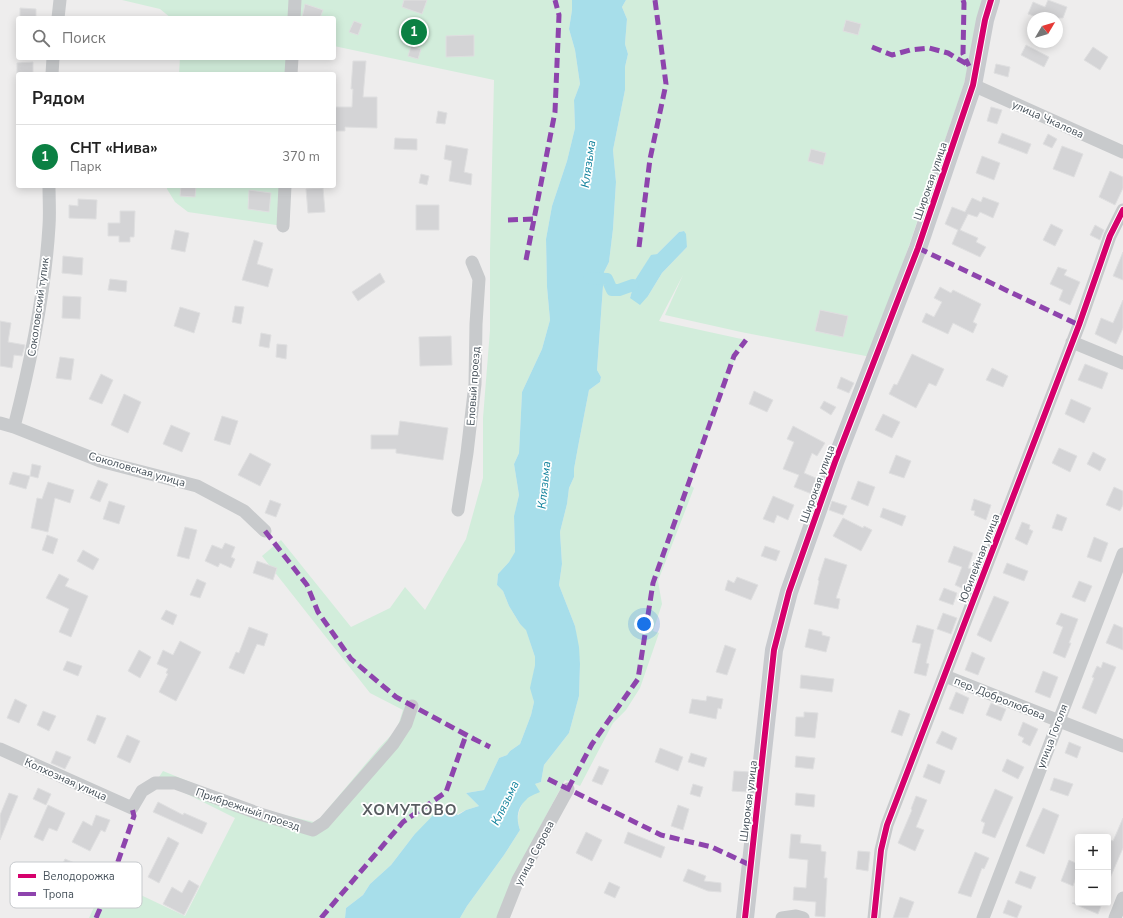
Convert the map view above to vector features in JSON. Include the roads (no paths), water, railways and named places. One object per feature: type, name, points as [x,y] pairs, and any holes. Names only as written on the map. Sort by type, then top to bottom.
[{"type":"street","points":[[58,16],[60,0]]},
{"type":"street","points":[[294,16],[295,0]]},
{"type":"street","name":"Широкая улица","points":[[745,918],[774,650],[789,592],[835,462],[918,248],[974,79],[985,20],[991,0]]},
{"type":"street","points":[[52,72],[53,60]]},
{"type":"street","points":[[291,72],[292,60]]},
{"type":"street","name":"улица Чкалова","points":[[974,79],[1123,152]]},
{"type":"street","name":"Соколовский тупик","points":[[14,427],[30,366],[41,302],[49,225],[48,188]]},
{"type":"street","points":[[283,226],[286,188]]},
{"type":"street","name":"Юбилейная улица","points":[[874,918],[881,850],[887,825],[1072,342],[1110,236],[1123,210]]},
{"type":"street","name":"Еловый проезд","points":[[458,510],[475,384],[476,324],[479,279],[472,262]]},
{"type":"street","points":[[1072,342],[1123,363]]},
{"type":"street","name":"Соколовская улица","points":[[0,423],[14,427],[100,461],[197,486],[244,511],[264,532]]},
{"type":"street","name":"улица Гоголя","points":[[982,918],[1123,554]]},
{"type":"street","name":"пер. Добролюбова","points":[[945,676],[1123,746]]},
{"type":"street","name":"Прибрежный проезд","points":[[132,808],[142,791],[155,783],[175,783],[260,814],[313,830],[324,823],[393,744],[406,724],[412,706]]},
{"type":"street","name":"Колхозная улица","points":[[0,750],[132,808]]},
{"type":"street","name":"улица Серова","points":[[503,918],[518,880],[568,789]]},
{"type":"street","points":[[1115,918],[1123,898]]},
{"type":"street","points":[[782,918],[796,916],[803,918]]},
{"type":"water","name":"Клязьма","points":[[572,0],[626,0],[622,7],[627,19],[625,44],[628,54],[625,67],[625,90],[613,150],[616,182],[609,262],[604,272],[597,370],[601,377],[600,382],[589,390],[574,469],[574,477],[569,488],[567,504],[560,532],[562,564],[559,585],[575,626],[579,647],[579,696],[569,733],[544,765],[541,782],[535,784],[540,792],[527,799],[519,810],[518,822],[520,830],[460,918],[345,918],[346,908],[363,895],[370,884],[391,865],[414,835],[441,807],[458,815],[466,810],[479,806],[466,793],[484,790],[499,758],[507,755],[520,744],[531,715],[534,702],[530,688],[535,665],[535,657],[526,630],[520,624],[509,606],[503,591],[497,585],[498,574],[509,562],[515,552],[514,516],[519,495],[514,464],[519,453],[522,392],[542,349],[550,320],[547,287],[546,239],[552,206],[567,161],[575,128],[574,100],[580,84],[575,50],[569,29]]},
{"type":"water","points":[[684,231],[686,234],[687,247],[662,273],[648,296],[640,305],[630,298],[635,280],[651,255],[657,254],[679,232]]},
{"type":"waterway","points":[[589,278],[607,279],[612,290],[619,290],[633,285]]},
{"type":"place","name":"СНТ «Нива»","points":[[414,32]]},
{"type":"district","name":"ХОМУТОВО","points":[[410,810]]}]
